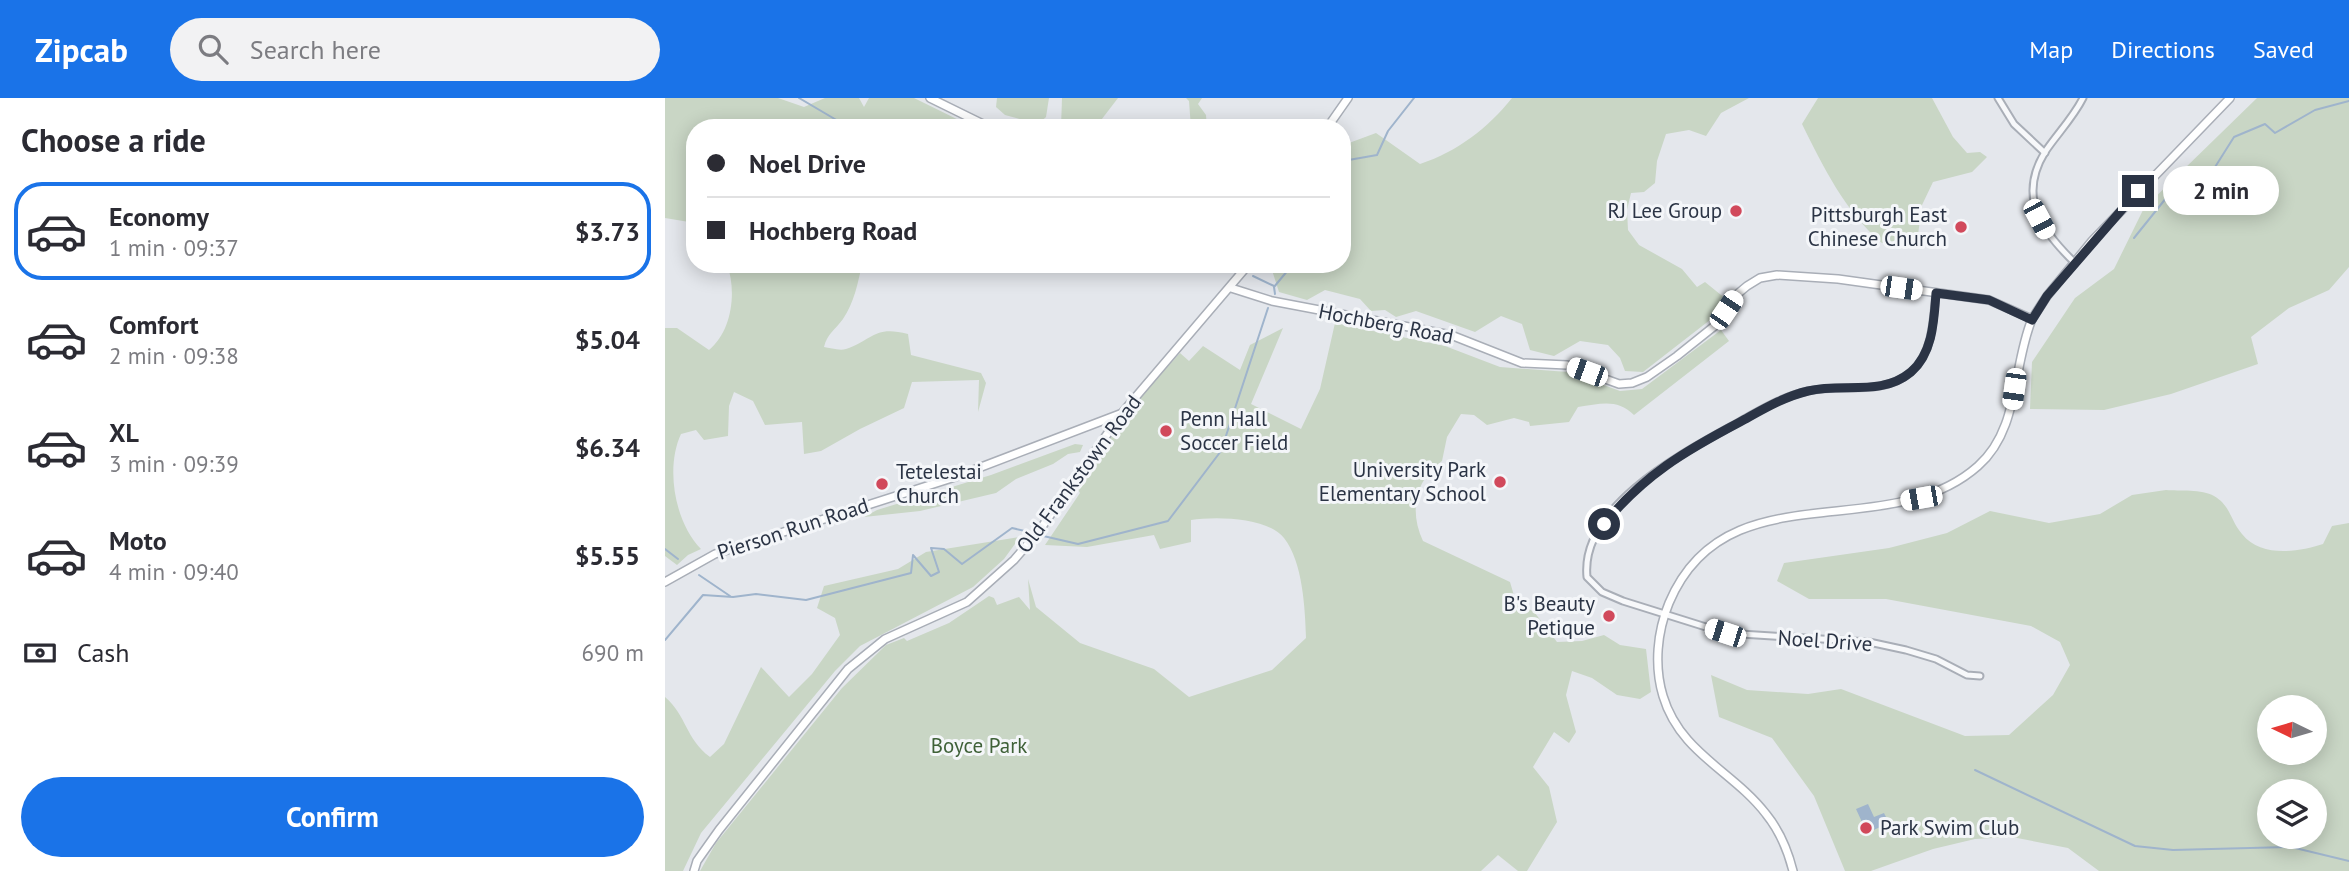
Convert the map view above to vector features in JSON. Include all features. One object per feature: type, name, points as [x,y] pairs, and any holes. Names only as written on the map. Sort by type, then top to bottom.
[{"type":"street","points":[[930,98],[973,119]]},
{"type":"street","points":[[1333,119],[1348,98]]},
{"type":"street","points":[[1998,98],[2014,124],[2045,153]]},
{"type":"street","points":[[2075,263],[2048,236],[2033,202],[2034,181],[2045,153],[2083,98]]},
{"type":"street","points":[[1793,871],[1786,849],[1766,814],[1698,753],[1674,723],[1663,696],[1658,670],[1658,643],[1665,613],[1675,589],[1691,565],[1710,547],[1733,532],[1778,519],[1921,498],[1953,486],[1980,465],[1997,443],[2008,418],[2018,361],[2032,320],[2075,263],[2138,191],[2230,98]]},
{"type":"street","name":"Old Frankstown Road","points":[[694,871],[697,862],[719,830],[848,669],[885,639],[967,602],[1014,560],[1037,534],[1122,413],[1231,288],[1241,273]]},
{"type":"street","name":"Hochberg Road","points":[[1231,288],[1272,301],[1451,335],[1512,360],[1567,365],[1619,384],[1632,383],[1647,377],[1677,356],[1717,324],[1735,296],[1760,278],[1786,275],[1838,279],[1989,300],[2032,320]]},
{"type":"street","name":"Noel Drive","points":[[1936,293],[1933,327],[1924,357],[1904,377],[1879,387],[1811,390],[1789,396],[1686,451],[1630,493],[1588,549],[1587,577],[1602,592],[1746,636],[1869,642],[1936,659],[1967,675],[1980,676]]},
{"type":"street","name":"Pierson Run Road","points":[[665,582],[715,554],[967,473],[1122,413]]},
{"type":"green space","points":[[665,98],[778,98],[804,107],[825,98],[859,98],[864,107],[869,98],[914,98],[957,119],[686,119],[686,222],[665,218]]},
{"type":"green space","points":[[997,98],[1049,98],[1044,119],[1020,119],[1005,115],[996,107]]},
{"type":"green space","points":[[1062,98],[1118,98],[1102,119],[1061,119]]},
{"type":"green space","points":[[1186,98],[1202,98],[1198,104],[1206,119],[1190,119],[1189,101]]},
{"type":"green space","points":[[1512,98],[1749,98],[1721,113],[1706,136],[1689,130],[1666,134],[1657,161],[1655,183],[1644,192],[1631,193],[1627,210],[1628,230],[1639,245],[1682,269],[1697,287],[1705,282],[1726,299],[1710,320],[1643,372],[1625,371],[1620,358],[1608,345],[1580,341],[1554,356],[1530,350],[1522,324],[1501,316],[1475,332],[1416,311],[1396,317],[1385,310],[1371,311],[1360,299],[1325,290],[1307,300],[1279,292],[1273,273],[1351,273],[1351,142],[1376,133],[1420,164],[1459,146],[1493,119]]},
{"type":"green space","points":[[1818,98],[1932,98],[1953,137],[1967,153],[1980,152],[1987,157],[1972,172],[1933,182],[1922,205],[1917,242],[1882,243],[1846,203],[1802,124]]},
{"type":"green space","points":[[2257,98],[2349,98],[2349,267],[2329,290],[2289,308],[2251,337],[2258,364],[2171,394],[2104,410],[2030,409],[2032,362],[2075,298],[2114,269],[2144,208]]},
{"type":"green space","points":[[860,273],[850,306],[829,335],[824,347],[846,349],[881,332],[908,334],[911,355],[981,373],[986,383],[978,412],[979,380],[912,382],[904,408],[821,451],[804,454],[802,422],[765,425],[753,401],[734,392],[729,406],[728,436],[704,440],[696,430],[681,434],[676,448],[673,478],[675,494],[685,525],[701,549],[688,555],[677,565],[665,556],[665,328],[677,328],[709,350],[717,342],[727,322],[732,299],[730,275]]},
{"type":"green space","name":"Boyce Park","points":[[1335,323],[1445,346],[1500,367],[1568,372],[1620,391],[1642,389],[1721,330],[1729,341],[1634,415],[1615,404],[1601,404],[1578,407],[1569,422],[1530,426],[1529,422],[1514,418],[1487,425],[1474,415],[1461,414],[1447,437],[1442,461],[1420,487],[1416,519],[1423,541],[1510,582],[1515,599],[1535,613],[1557,642],[1582,641],[1604,635],[1620,645],[1646,649],[1651,692],[1640,699],[1617,695],[1592,678],[1572,671],[1566,695],[1576,732],[1569,743],[1554,732],[1533,767],[1549,787],[1557,822],[1527,871],[1518,871],[1498,855],[1481,871],[700,871],[716,843],[842,688],[886,645],[904,638],[907,641],[949,623],[989,596],[994,598],[997,605],[1019,597],[1030,610],[1028,579],[1036,607],[1080,643],[1154,669],[1189,697],[1272,670],[1306,638],[1299,573],[1290,548],[1276,531],[1254,522],[1227,518],[1201,519],[1191,520],[1191,542],[1160,549],[1154,535],[1087,547],[1045,545],[1080,493],[1075,485],[1124,415],[1180,353],[1189,361],[1203,346],[1240,370],[1250,345],[1283,328],[1251,404],[1301,429],[1320,389]]},
{"type":"green space","points":[[1075,444],[1083,445],[1080,452],[1068,454],[1053,464],[1016,479],[996,493],[920,511],[864,517],[877,510],[991,475]]},
{"type":"green space","points":[[2166,490],[2197,491],[2220,500],[2238,529],[2250,542],[2269,550],[2280,551],[2323,544],[2332,526],[2349,523],[2349,871],[2099,871],[2068,848],[2012,837],[1975,839],[1933,849],[1871,871],[1845,871],[1814,796],[1772,738],[1719,717],[1711,675],[1747,690],[1808,694],[1841,689],[1965,736],[2009,735],[2053,695],[2070,665],[2060,642],[2031,626],[1886,599],[1809,599],[1777,581],[1784,563],[1889,548],[1947,533],[1990,511],[2049,523],[2100,514],[2132,495]]},
{"type":"green space","points":[[1020,537],[1004,559],[973,587],[860,646],[835,671],[701,833],[683,871],[665,871],[665,697],[702,750],[710,757],[724,744],[761,667],[789,697],[812,674],[840,635],[835,618],[817,608],[824,586],[898,569],[926,552]]},
{"type":"water","points":[[1868,804],[1874,817],[1884,813],[1889,823],[1867,833],[1856,809]]},
{"type":"waterway","points":[[799,98],[835,119]]},
{"type":"waterway","points":[[1351,160],[1377,155],[1388,131],[1414,98]]},
{"type":"waterway","points":[[2134,238],[2175,187],[2210,175],[2234,137],[2265,124],[2275,133],[2315,110],[2349,101]]},
{"type":"waterway","points":[[1275,294],[1274,287],[1286,273]]},
{"type":"waterway","points":[[1253,276],[1274,286]]},
{"type":"waterway","points":[[1039,535],[1078,544],[1168,521],[1221,451],[1268,308]]},
{"type":"waterway","points":[[665,640],[703,595],[733,597],[756,594],[806,600],[911,573],[913,555],[931,576],[939,572],[931,548],[944,549],[962,564],[1012,528],[1034,533]]},
{"type":"waterway","points":[[665,549],[678,559]]},
{"type":"waterway","points":[[699,575],[730,596]]},
{"type":"waterway","points":[[1975,770],[2135,846],[2173,850],[2291,847],[2349,861]]},
{"type":"place","name":"RJ Lee Group","points":[[1736,211]]},
{"type":"place","name":"Pittsburgh East Chinese Church","points":[[1961,227]]},
{"type":"place","name":"Penn Hall Soccer Field","points":[[1166,431]]},
{"type":"place","name":"University Park Elementary School","points":[[1500,482]]},
{"type":"place","name":"Tetelestai Church","points":[[882,484]]},
{"type":"place","name":"B's Beauty Petique","points":[[1609,616]]},
{"type":"place","name":"Park Swim Club","points":[[1866,828]]},
{"type":"route","points":[[1604,524],[1647,477],[1686,451],[1776,402],[1811,390],[1879,387],[1904,377],[1924,357],[1933,327],[1936,293],[1989,300],[2032,320],[2047,296],[2138,191]]}]
